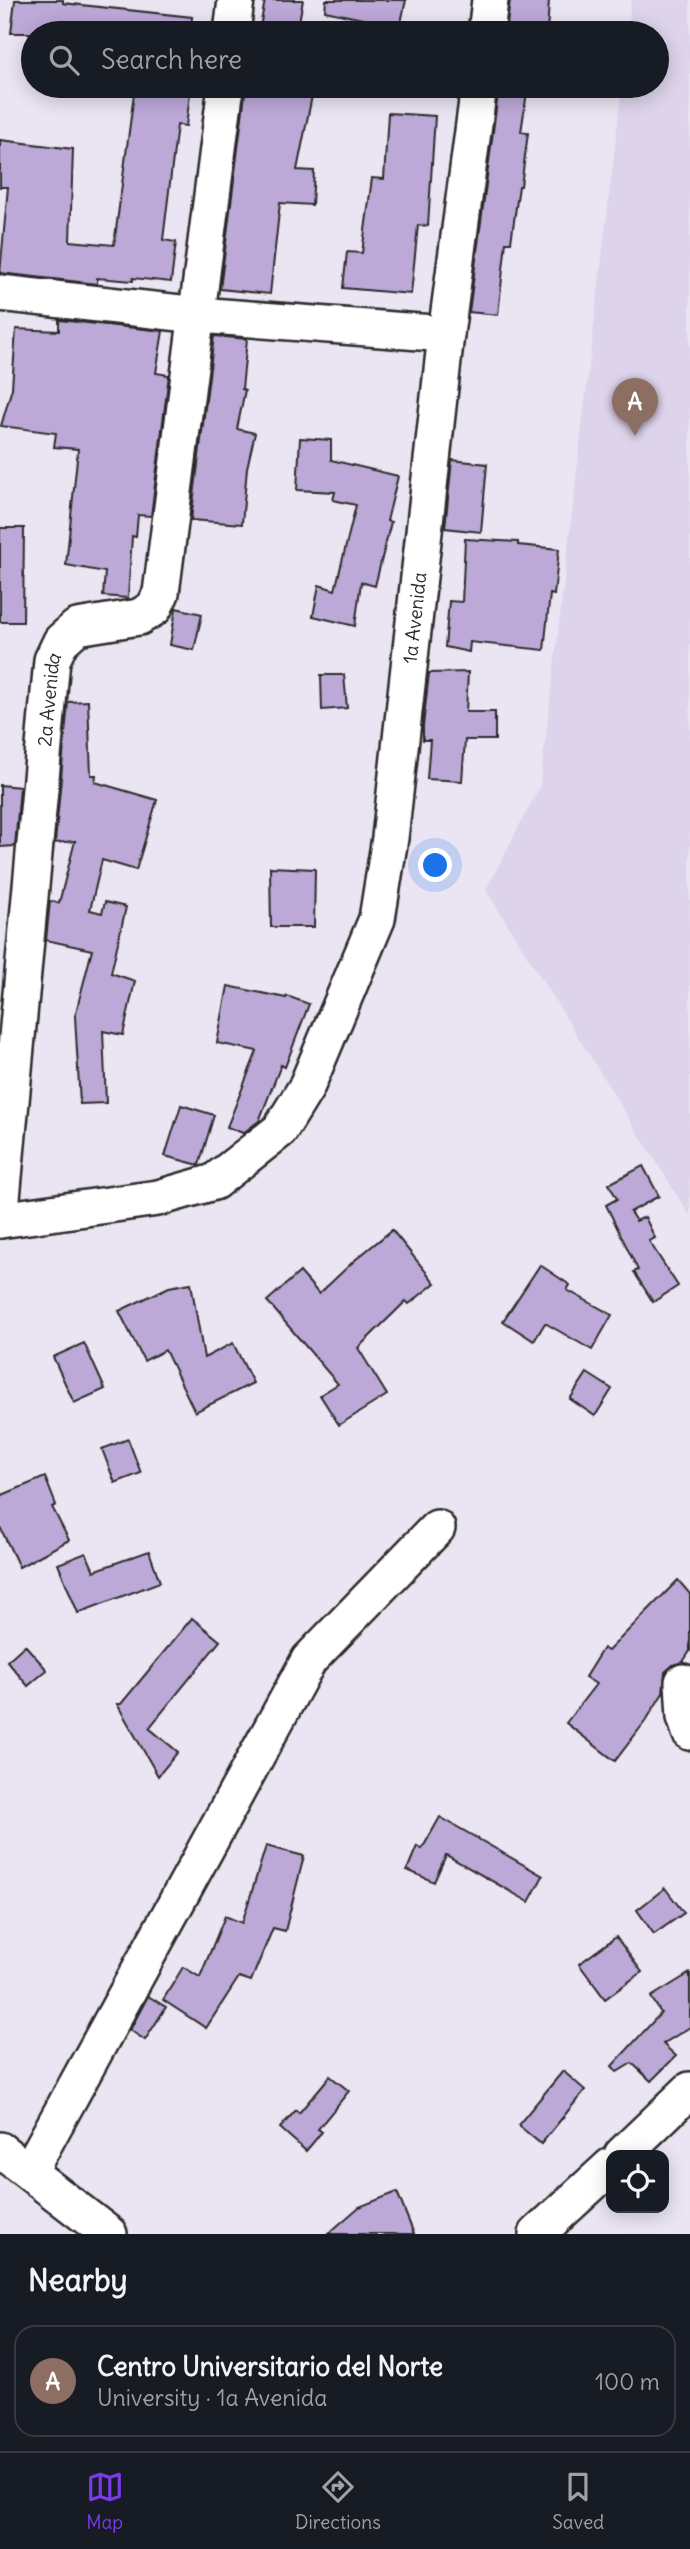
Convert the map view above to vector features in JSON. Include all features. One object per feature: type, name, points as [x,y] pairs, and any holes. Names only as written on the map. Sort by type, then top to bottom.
[{"type":"street","points":[[233,21],[236,0]]},
{"type":"street","points":[[487,21],[490,0]]},
{"type":"street","name":"2a Avenida","points":[[0,1220],[52,660],[61,641],[77,627],[139,617],[154,608],[161,593],[225,98]]},
{"type":"street","name":"1a Avenida","points":[[0,1220],[158,1198],[214,1182],[280,1130],[306,1088],[377,919],[390,838],[446,334],[477,98]]},
{"type":"street","points":[[0,293],[198,315],[446,334]]},
{"type":"street","points":[[30,2171],[309,1660],[437,1528]]},
{"type":"street","points":[[683,1682],[685,1717],[690,1732]]},
{"type":"street","points":[[627,2150],[690,2090]]},
{"type":"street","points":[[0,2150],[109,2234]]},
{"type":"street","points":[[537,2234],[606,2171]]},
{"type":"shaded area","points":[[631,0],[690,0],[690,1216],[486,890],[540,786],[621,98],[669,98],[669,21],[629,21]]},
{"type":"building","points":[[15,0],[63,0],[63,3],[192,17],[192,21],[21,21],[21,33],[11,33]]},
{"type":"building","points":[[265,0],[303,0],[299,21],[261,21]]},
{"type":"building","points":[[326,0],[406,0],[401,21],[372,21],[325,11]]},
{"type":"building","points":[[510,0],[549,0],[548,21],[507,21]]},
{"type":"building","points":[[133,98],[190,98],[186,126],[177,125],[163,240],[176,242],[171,282],[97,278],[97,284],[0,273],[8,187],[0,187],[0,140],[73,149],[70,241],[114,245]]},
{"type":"building","points":[[244,98],[312,98],[297,170],[314,171],[312,205],[280,203],[270,294],[220,289]]},
{"type":"building","points":[[497,98],[526,98],[521,132],[528,133],[511,242],[506,242],[498,315],[469,312]]},
{"type":"building","points":[[388,113],[435,116],[428,226],[418,225],[411,294],[343,288],[347,252],[362,253],[372,178],[384,179]]},
{"type":"building","points":[[59,320],[163,331],[156,373],[169,375],[151,516],[138,515],[136,537],[132,536],[128,598],[103,596],[105,572],[66,565],[78,449],[54,447],[56,433],[1,426],[12,388],[16,329],[59,331]]},
{"type":"building","points":[[214,336],[247,339],[242,389],[245,390],[237,429],[255,433],[247,468],[242,524],[191,520]]},
{"type":"building","points":[[300,438],[331,440],[331,460],[398,476],[387,521],[391,522],[375,586],[361,582],[355,626],[313,616],[319,585],[335,590],[356,505],[333,500],[335,492],[297,490]]},
{"type":"building","points":[[452,460],[487,464],[481,532],[445,528]]},
{"type":"building","points":[[0,528],[24,528],[23,622],[0,622]]},
{"type":"building","points":[[465,539],[518,542],[518,545],[559,549],[554,595],[550,594],[544,650],[470,642],[469,652],[445,647],[449,601],[462,602]]},
{"type":"building","points":[[176,608],[202,614],[194,650],[170,645]]},
{"type":"building","points":[[468,672],[466,712],[495,712],[495,740],[465,740],[462,781],[427,779],[430,740],[423,740],[423,726],[429,673]]},
{"type":"building","points":[[321,675],[344,675],[347,708],[322,710]]},
{"type":"building","points":[[88,701],[91,775],[96,775],[95,782],[157,800],[136,870],[102,860],[90,910],[102,913],[105,902],[126,907],[111,973],[135,981],[123,1035],[103,1031],[106,1103],[80,1104],[75,1016],[92,950],[46,940],[50,901],[59,903],[75,841],[55,843],[68,702]]},
{"type":"building","points":[[0,785],[20,787],[15,846],[0,847]]},
{"type":"building","points":[[270,867],[315,869],[314,927],[271,927]]},
{"type":"building","points":[[228,986],[286,998],[287,996],[309,1004],[285,1067],[281,1065],[259,1121],[243,1133],[227,1127],[257,1051],[217,1043]]},
{"type":"building","points":[[181,1105],[214,1115],[199,1165],[165,1156]]},
{"type":"building","points":[[643,1166],[659,1196],[630,1212],[636,1221],[645,1217],[655,1238],[649,1241],[678,1286],[653,1302],[634,1272],[638,1270],[606,1205],[617,1199],[609,1184]]},
{"type":"building","points":[[392,1230],[435,1283],[409,1304],[406,1301],[358,1348],[387,1395],[339,1425],[320,1395],[338,1384],[267,1301],[300,1272],[319,1294]]},
{"type":"building","points":[[540,1265],[570,1285],[567,1290],[612,1315],[592,1350],[545,1323],[534,1341],[503,1321]]},
{"type":"building","points":[[191,1283],[204,1358],[233,1343],[253,1383],[195,1412],[165,1350],[144,1361],[119,1311],[169,1287]]},
{"type":"building","points":[[84,1343],[105,1389],[74,1403],[53,1357]]},
{"type":"building","points":[[587,1373],[612,1389],[595,1416],[570,1399]]},
{"type":"building","points":[[128,1439],[141,1473],[115,1483],[102,1449]]},
{"type":"building","points":[[45,1477],[56,1505],[52,1507],[69,1540],[19,1567],[0,1527],[0,1496]]},
{"type":"building","points":[[149,1551],[160,1582],[78,1613],[58,1564],[86,1553],[94,1571]]},
{"type":"building","points":[[678,1580],[690,1594],[690,1651],[683,1662],[673,1665],[665,1672],[663,1693],[615,1761],[566,1723],[596,1684],[585,1677],[603,1648],[608,1651]]},
{"type":"building","points":[[192,1618],[220,1641],[149,1728],[178,1752],[158,1776],[117,1704],[121,1704]]},
{"type":"building","points":[[25,1645],[47,1670],[28,1686],[7,1661]]},
{"type":"building","points":[[440,1817],[543,1876],[529,1902],[446,1855],[434,1882],[407,1870],[417,1846],[422,1849]]},
{"type":"building","points":[[266,1846],[304,1856],[285,1931],[273,1928],[251,1981],[239,1977],[206,2028],[163,2000],[183,1967],[200,1977],[225,1916],[242,1923]]},
{"type":"building","points":[[665,1888],[684,1913],[654,1934],[637,1910]]},
{"type":"building","points":[[616,1937],[642,1972],[605,1999],[579,1964]]},
{"type":"building","points":[[690,1973],[690,2027],[663,2044],[676,2056],[651,2081],[632,2063],[617,2072],[612,2066],[661,2013],[651,1997]]},
{"type":"building","points":[[148,1996],[166,2007],[145,2040],[130,2030]]},
{"type":"building","points":[[563,2071],[585,2090],[541,2144],[518,2125]]},
{"type":"building","points":[[330,2076],[349,2091],[318,2129],[322,2132],[306,2151],[280,2128],[296,2110],[299,2113]]},
{"type":"building","points":[[397,2192],[414,2234],[328,2234],[359,2207]]},
{"type":"place","name":"Centro Universitario del Norte","points":[[635,436]]}]
